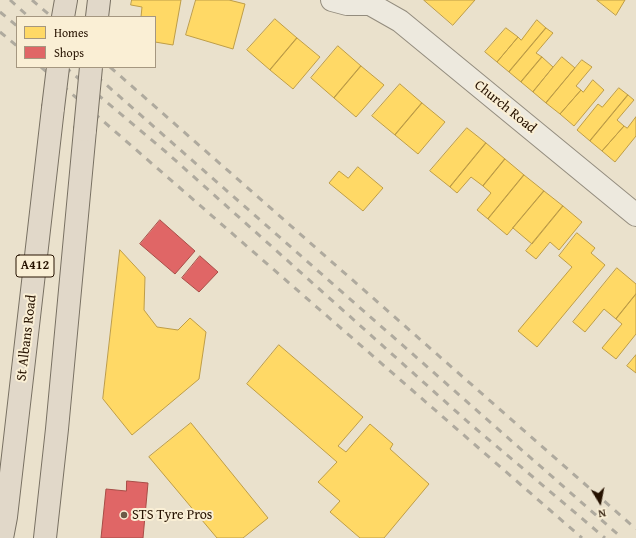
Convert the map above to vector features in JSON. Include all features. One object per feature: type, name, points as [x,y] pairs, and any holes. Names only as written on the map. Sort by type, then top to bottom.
[{"type":"main road","points":[[97,16],[99,0]]},
{"type":"main road","name":"St Albans Road","points":[[2,538],[6,517],[58,68]]},
{"type":"main road","name":"A412","points":[[45,538],[57,429],[91,68]]},
{"type":"street","points":[[332,0],[347,4],[370,2]]},
{"type":"street","name":"Church Road","points":[[370,2],[400,21],[636,215]]},
{"type":"building: Homes","points":[[132,0],[181,0],[173,45],[156,42],[156,16],[141,16],[142,7],[131,5]]},
{"type":"building: Homes","points":[[196,0],[229,0],[245,4],[233,49],[186,35]]},
{"type":"building: Homes","points":[[424,0],[475,0],[453,25]]},
{"type":"building: Homes","points":[[597,0],[625,0],[616,15]]},
{"type":"building: Homes","points":[[275,19],[297,38],[270,70],[247,50]]},
{"type":"building: Homes","points":[[537,20],[546,28],[509,72],[497,62],[518,37],[521,40]]},
{"type":"building: Homes","points":[[506,28],[518,37],[497,62],[485,52]]},
{"type":"building: Homes","points":[[546,28],[553,33],[536,53],[542,57],[521,82],[509,72]]},
{"type":"building: Homes","points":[[297,38],[320,57],[293,89],[270,70]]},
{"type":"building: Homes","points":[[338,46],[361,66],[334,98],[311,78]]},
{"type":"building: Homes","points":[[542,57],[553,67],[533,92],[521,82]]},
{"type":"building: Homes","points":[[562,57],[575,68],[546,103],[533,92]]},
{"type":"building: Homes","points":[[582,60],[592,67],[576,86],[581,90],[560,114],[546,103]]},
{"type":"building: Homes","points":[[361,66],[384,85],[356,117],[334,98]]},
{"type":"building: Homes","points":[[593,80],[604,90],[574,126],[560,114],[581,90],[583,92]]},
{"type":"building: Homes","points":[[400,84],[422,103],[395,135],[372,116]]},
{"type":"building: Homes","points":[[619,88],[628,95],[590,141],[577,130],[598,104],[602,107]]},
{"type":"building: Homes","points":[[628,95],[634,100],[617,120],[624,126],[602,151],[590,141]]},
{"type":"building: Homes","points":[[422,103],[445,122],[418,154],[395,135]]},
{"type":"building: Homes","points":[[636,117],[636,136],[615,162],[602,151],[624,126],[627,128]]},
{"type":"building: Homes","points":[[467,128],[486,143],[450,187],[430,171]]},
{"type":"building: Homes","points":[[486,143],[505,159],[483,186],[471,177],[457,193],[450,187]]},
{"type":"building: Homes","points":[[505,159],[524,175],[488,219],[477,210],[491,193],[483,186]]},
{"type":"building: Homes","points":[[358,167],[383,188],[363,211],[329,183],[339,171],[348,178]]},
{"type":"building: Homes","points":[[524,175],[544,191],[507,235],[488,219]]},
{"type":"building: Homes","points":[[544,191],[563,206],[532,244],[513,228]]},
{"type":"building: Homes","points":[[563,206],[582,222],[559,250],[550,242],[536,259],[526,251]]},
{"type":"building: Homes","points":[[577,233],[595,248],[591,253],[605,265],[537,347],[518,331],[572,267],[559,256]]},
{"type":"building: Homes","points":[[120,250],[145,277],[144,310],[157,327],[178,330],[190,318],[206,332],[199,379],[132,435],[103,399]]},
{"type":"building: Homes","points":[[617,268],[636,284],[636,294],[616,319],[604,309],[585,332],[573,322]]},
{"type":"building: Homes","points":[[636,294],[636,334],[616,359],[602,348],[622,324],[616,319]]},
{"type":"building: Homes","points":[[279,345],[363,417],[338,446],[346,452],[370,424],[393,444],[390,449],[429,484],[384,538],[360,538],[330,512],[340,501],[318,482],[337,462],[247,384]]},
{"type":"building: Homes","points":[[636,355],[636,373],[627,366]]},
{"type":"building: Homes","points":[[191,423],[268,518],[243,538],[217,538],[149,457]]},
{"type":"building: Shops","points":[[160,220],[195,251],[175,274],[140,244]]},
{"type":"building: Shops","points":[[200,256],[218,272],[199,292],[182,278]]},
{"type":"building: Shops","name":"STS Tyre Pros","points":[[127,481],[148,483],[143,538],[101,538],[106,489],[126,491]]},
{"type":"railway","points":[[10,0],[28,16]]},
{"type":"railway","points":[[32,0],[51,16]]},
{"type":"railway","points":[[0,12],[16,25]]},
{"type":"railway","points":[[0,32],[16,45]]},
{"type":"railway","points":[[42,68],[582,538]]},
{"type":"railway","points":[[66,68],[166,152],[468,422],[605,538]]},
{"type":"railway","points":[[87,68],[622,538]]},
{"type":"railway","points":[[111,68],[636,529]]},
{"type":"place","name":"STS Tyre Pros","points":[[124,515]]}]
